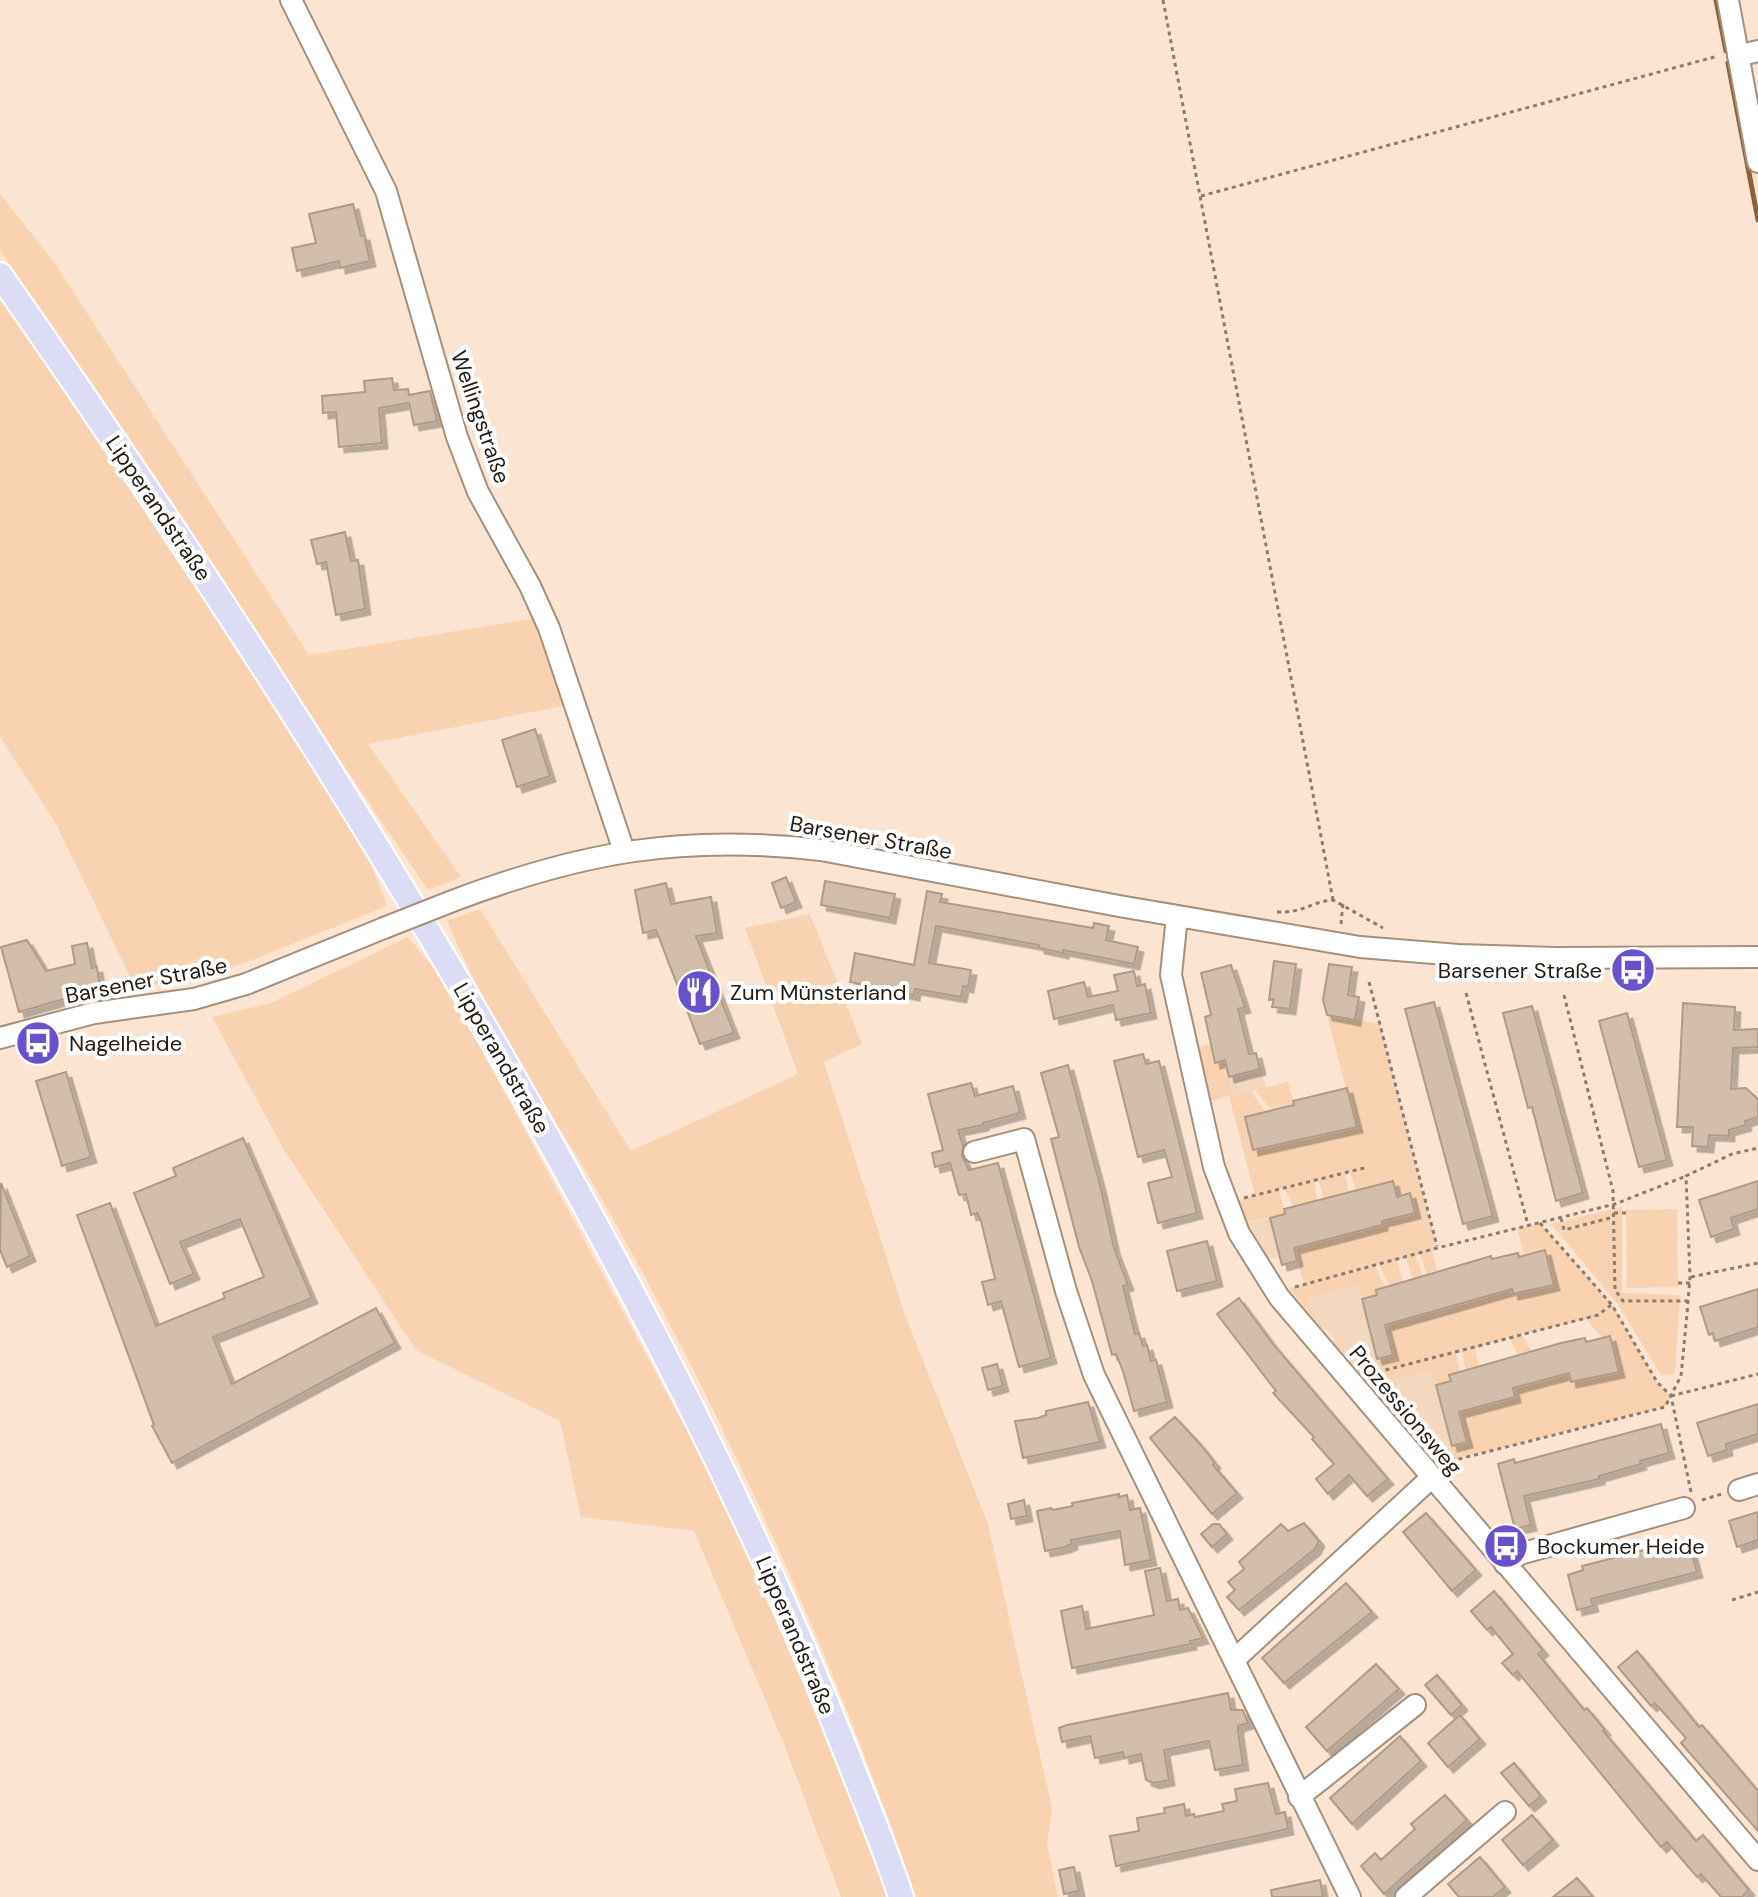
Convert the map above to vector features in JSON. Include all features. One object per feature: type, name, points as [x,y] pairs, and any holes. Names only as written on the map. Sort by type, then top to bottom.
[{"type":"main road","name":"Lipperandstraße","points":[[0,275],[142,481],[328,770],[438,945],[574,1183],[738,1501],[814,1671],[901,1897]]},
{"type":"street","name":"Wellingstraße","points":[[291,0],[386,191],[457,437],[478,492],[530,586],[549,628],[624,851]]},
{"type":"street","points":[[1728,0],[1748,54],[1758,162]]},
{"type":"street","name":"Barsener Straße","points":[[0,1038],[94,1013],[194,999],[246,984],[450,902],[547,867],[624,851],[728,843],[797,847],[1350,945],[1458,955],[1556,958],[1758,957]]},
{"type":"street","name":"Prozessionsweg","points":[[1177,916],[1171,975],[1214,1167],[1246,1246],[1279,1297],[1758,1860]]},
{"type":"street","points":[[974,1152],[1024,1139],[1066,1291],[1094,1375],[1350,1897]]},
{"type":"street","points":[[1234,1660],[1429,1476]]},
{"type":"street","points":[[1505,1564],[1520,1554],[1684,1508]]},
{"type":"street","points":[[1299,1797],[1415,1705]]},
{"type":"street","points":[[1406,1897],[1505,1812]]},
{"type":"path","points":[[1163,0],[1333,900]]},
{"type":"path","points":[[1201,196],[1716,56],[1748,54]]},
{"type":"path","points":[[1371,922],[1383,928]]},
{"type":"path","points":[[1369,982],[1437,1248]]},
{"type":"path","points":[[1466,993],[1528,1225]]},
{"type":"path","points":[[1564,995],[1615,1204],[1615,1290],[1623,1301],[1689,1301]]},
{"type":"path","points":[[1279,1297],[1289,1288],[1615,1204],[1732,1154],[1758,1148]]},
{"type":"path","points":[[1226,1203],[1368,1167]]},
{"type":"path","points":[[1429,1476],[1436,1464],[1665,1407],[1681,1376],[1689,1301],[1686,1176]]},
{"type":"path","points":[[1561,1218],[1564,1230],[1626,1213]]},
{"type":"path","points":[[1540,1223],[1612,1305],[1657,1382],[1671,1396],[1694,1502],[1748,1487]]},
{"type":"path","points":[[1678,1283],[1758,1263]]},
{"type":"path","points":[[1353,1385],[1366,1375],[1598,1315],[1612,1305]]},
{"type":"path","points":[[1671,1396],[1758,1374]]},
{"type":"path","points":[[1732,1600],[1758,1592]]},
{"type":"shaded area","points":[[0,194],[54,262],[309,655],[536,618],[563,706],[368,744],[461,877],[428,890],[387,830],[0,250]]},
{"type":"shaded area","points":[[0,296],[242,658],[365,849],[387,906],[242,964],[136,989],[55,822],[0,737]]},
{"type":"shaded area","points":[[480,909],[631,1151],[798,1074],[745,928],[810,914],[862,1044],[824,1062],[905,1315],[988,1524],[1052,1809],[1047,1844],[1058,1897],[916,1897],[852,1723],[740,1465],[612,1217],[504,1035],[464,960],[447,921]]},
{"type":"shaded area","points":[[408,937],[445,982],[724,1499],[799,1668],[888,1897],[841,1897],[784,1744],[694,1531],[581,1517],[560,1421],[416,1350],[283,1148],[212,1017],[271,1003]]},
{"type":"shaded area","points":[[1327,1015],[1380,1024],[1437,1248],[1432,1251],[1437,1270],[1427,1276],[1420,1254],[1416,1256],[1423,1277],[1413,1280],[1406,1258],[1397,1260],[1403,1282],[1390,1286],[1379,1265],[1375,1266],[1385,1287],[1376,1290],[1377,1295],[1362,1299],[1358,1285],[1309,1297],[1313,1315],[1323,1330],[1289,1288],[1304,1284],[1294,1248],[1382,1226],[1382,1221],[1415,1213],[1410,1194],[1397,1197],[1393,1181],[1356,1191],[1350,1171],[1345,1173],[1349,1192],[1324,1200],[1318,1180],[1314,1180],[1317,1201],[1294,1207],[1284,1188],[1279,1189],[1285,1214],[1248,1222],[1238,1200],[1255,1195],[1229,1096],[1210,1101],[1199,1047],[1211,1044],[1215,1062],[1225,1060],[1233,1095],[1251,1091],[1266,1113],[1253,1150],[1302,1138],[1303,1141],[1356,1127]]},
{"type":"shaded area","points":[[1262,1069],[1266,1088],[1233,1095],[1229,1077]]},
{"type":"shaded area","points":[[1288,1082],[1294,1105],[1272,1111],[1255,1090]]},
{"type":"shaded area","points":[[1622,1207],[1622,1293],[1680,1295],[1675,1374],[1661,1375],[1617,1303],[1551,1224]]},
{"type":"shaded area","points":[[1677,1209],[1678,1287],[1627,1288],[1626,1210]]},
{"type":"shaded area","points":[[1270,1218],[1280,1257],[1268,1259],[1248,1223]]},
{"type":"shaded area","points":[[1540,1223],[1612,1305],[1657,1382],[1671,1396],[1665,1407],[1436,1464],[1405,1428],[1408,1426],[1432,1453],[1467,1442],[1458,1408],[1479,1407],[1514,1398],[1513,1388],[1569,1373],[1571,1382],[1619,1372],[1602,1338],[1586,1319],[1522,1335],[1532,1351],[1518,1355],[1510,1338],[1475,1348],[1479,1367],[1466,1371],[1462,1352],[1456,1353],[1460,1372],[1451,1381],[1436,1385],[1431,1371],[1379,1384],[1379,1392],[1401,1418],[1398,1419],[1333,1342],[1335,1340],[1357,1365],[1392,1355],[1385,1325],[1512,1289],[1513,1293],[1554,1285],[1545,1250],[1524,1255],[1517,1228]]},
{"type":"shaded area","points":[[1358,1284],[1377,1359],[1356,1365],[1313,1315],[1309,1297]]},
{"type":"shaded area","points":[[1432,1371],[1452,1446],[1432,1454],[1409,1426],[1405,1428],[1398,1419],[1400,1417],[1379,1392],[1378,1384]]},
{"type":"building","points":[[353,204],[370,261],[340,268],[339,261],[297,271],[292,248],[316,243],[309,214]]},
{"type":"building","points":[[392,378],[394,390],[408,389],[409,395],[430,391],[437,421],[414,425],[409,403],[379,408],[382,443],[339,447],[336,412],[323,413],[322,396],[365,392],[364,381]]},
{"type":"building","points":[[345,532],[351,561],[358,560],[365,609],[336,615],[326,562],[317,564],[311,540]]},
{"type":"building","points":[[535,729],[550,776],[517,787],[502,740]]},
{"type":"building","points":[[786,877],[796,902],[781,908],[772,883]]},
{"type":"building","points":[[825,881],[895,894],[890,918],[821,905]]},
{"type":"building","name":"Zum Münsterland","points":[[666,883],[671,904],[711,897],[717,933],[696,936],[734,1033],[700,1044],[656,930],[643,933],[635,890]]},
{"type":"building","points":[[927,891],[942,894],[940,902],[1093,928],[1094,923],[1109,926],[1106,940],[1138,947],[1134,964],[1063,950],[1063,953],[1039,948],[1039,945],[936,926],[929,963],[971,970],[968,987],[963,986],[961,997],[915,989],[914,995],[850,982],[855,953],[914,965]]},
{"type":"building","points":[[27,940],[46,971],[75,964],[72,946],[87,943],[92,968],[97,967],[101,993],[82,997],[81,994],[19,1012],[1,947]]},
{"type":"building","points":[[1274,961],[1296,964],[1290,1009],[1272,1007],[1274,999],[1269,1000]]},
{"type":"building","points":[[1329,964],[1352,967],[1348,995],[1359,997],[1355,1020],[1327,1015],[1323,1000]]},
{"type":"building","points":[[1231,965],[1245,1007],[1238,1009],[1249,1054],[1256,1053],[1260,1069],[1229,1077],[1225,1060],[1215,1063],[1205,1017],[1211,1015],[1201,973]]},
{"type":"building","points":[[1134,971],[1137,986],[1145,984],[1151,1013],[1116,1020],[1113,1005],[1054,1019],[1048,991],[1084,982],[1088,997],[1118,991],[1114,975]]},
{"type":"building","points":[[1434,1002],[1493,1216],[1463,1224],[1405,1009]]},
{"type":"building","points":[[1683,1003],[1735,1007],[1734,1030],[1758,1029],[1758,1047],[1733,1048],[1731,1089],[1746,1088],[1758,1099],[1758,1117],[1729,1130],[1729,1136],[1709,1135],[1708,1147],[1692,1146],[1693,1127],[1677,1127]]},
{"type":"building","points":[[1532,1006],[1583,1193],[1556,1201],[1532,1107],[1528,1108],[1503,1013]]},
{"type":"building","points":[[1627,1013],[1667,1160],[1639,1167],[1599,1021]]},
{"type":"building","points":[[1143,1054],[1146,1064],[1159,1061],[1197,1213],[1158,1223],[1148,1183],[1172,1177],[1164,1150],[1138,1157],[1114,1061]]},
{"type":"building","points":[[1068,1065],[1114,1248],[1128,1285],[1123,1286],[1135,1334],[1139,1333],[1143,1346],[1147,1345],[1151,1361],[1156,1360],[1167,1402],[1134,1411],[1123,1371],[1116,1354],[1112,1355],[1092,1281],[1079,1247],[1051,1139],[1059,1137],[1041,1073]]},
{"type":"building","points":[[66,1072],[91,1157],[62,1166],[36,1081]]},
{"type":"building","points":[[971,1083],[975,1096],[1013,1086],[1020,1113],[958,1130],[963,1146],[962,1156],[969,1170],[998,1163],[1051,1358],[1019,1367],[1001,1301],[988,1305],[982,1282],[995,1279],[981,1221],[977,1213],[971,1215],[966,1194],[959,1195],[950,1163],[935,1167],[932,1153],[943,1150],[928,1094]]},
{"type":"building","points":[[1347,1088],[1357,1127],[1253,1150],[1245,1117]]},
{"type":"building","points":[[243,1138],[312,1298],[213,1337],[232,1384],[376,1308],[395,1343],[172,1463],[152,1426],[77,1215],[110,1203],[156,1326],[225,1298],[223,1293],[264,1277],[240,1219],[180,1242],[194,1274],[170,1284],[134,1193],[176,1176],[173,1168]]},
{"type":"building","points":[[1393,1181],[1397,1197],[1410,1193],[1415,1213],[1294,1248],[1297,1261],[1282,1265],[1270,1218],[1285,1214],[1284,1209]]},
{"type":"building","points":[[1758,1181],[1758,1209],[1731,1218],[1734,1229],[1711,1237],[1699,1200]]},
{"type":"building","points":[[1,1183],[30,1256],[7,1267],[0,1250]]},
{"type":"building","points":[[1207,1241],[1217,1281],[1177,1291],[1167,1251]]},
{"type":"building","points":[[1545,1250],[1554,1285],[1513,1294],[1512,1289],[1385,1325],[1393,1355],[1377,1359],[1362,1299],[1377,1295],[1376,1290],[1491,1256],[1492,1259],[1518,1253],[1519,1257]]},
{"type":"building","points":[[1758,1289],[1758,1327],[1715,1341],[1713,1333],[1709,1335],[1700,1307]]},
{"type":"building","points":[[1239,1298],[1273,1344],[1388,1479],[1367,1496],[1349,1475],[1328,1494],[1316,1479],[1334,1464],[1312,1439],[1314,1437],[1273,1393],[1276,1391],[1217,1314]]},
{"type":"building","points":[[1610,1336],[1619,1372],[1571,1382],[1569,1373],[1513,1388],[1515,1397],[1459,1412],[1467,1442],[1452,1446],[1436,1385],[1451,1381],[1449,1375],[1561,1343],[1585,1338],[1586,1342]]},
{"type":"building","points":[[997,1364],[1003,1386],[988,1390],[982,1368]]},
{"type":"building","points":[[1088,1402],[1100,1442],[1023,1458],[1015,1421],[1038,1418],[1046,1415],[1046,1411]]},
{"type":"building","points":[[1758,1404],[1758,1434],[1726,1444],[1727,1450],[1708,1456],[1697,1423]]},
{"type":"building","points":[[1175,1417],[1237,1493],[1212,1514],[1150,1438]]},
{"type":"building","points":[[1661,1424],[1669,1453],[1599,1476],[1599,1479],[1524,1496],[1531,1525],[1515,1529],[1498,1464],[1514,1459],[1515,1463]]},
{"type":"building","points":[[1119,1494],[1119,1497],[1127,1495],[1130,1510],[1140,1508],[1151,1560],[1125,1565],[1120,1531],[1071,1540],[1072,1544],[1065,1547],[1045,1551],[1037,1511],[1073,1506],[1072,1503]]},
{"type":"building","points":[[1024,1500],[1027,1516],[1011,1519],[1008,1504]]},
{"type":"building","points":[[1758,1512],[1758,1540],[1737,1547],[1729,1521]]},
{"type":"building","points":[[1426,1513],[1476,1570],[1452,1591],[1403,1532]]},
{"type":"building","points":[[1304,1523],[1319,1541],[1315,1549],[1239,1610],[1227,1597],[1235,1590],[1228,1582],[1244,1569],[1239,1562],[1281,1524],[1288,1531]]},
{"type":"building","points":[[1213,1524],[1219,1524],[1227,1534],[1212,1547],[1201,1534]]},
{"type":"building","points":[[1688,1539],[1697,1572],[1591,1599],[1593,1606],[1577,1610],[1568,1575],[1583,1570],[1582,1566]]},
{"type":"building","points":[[1160,1568],[1167,1601],[1178,1599],[1180,1610],[1188,1608],[1203,1638],[1190,1641],[1191,1644],[1072,1668],[1061,1611],[1082,1606],[1086,1629],[1154,1615],[1145,1571]]},
{"type":"building","points":[[1346,1583],[1372,1612],[1284,1683],[1262,1658]]},
{"type":"building","points":[[1494,1591],[1543,1650],[1538,1654],[1584,1710],[1587,1708],[1696,1841],[1703,1835],[1749,1890],[1742,1897],[1721,1897],[1701,1874],[1697,1877],[1667,1842],[1661,1847],[1517,1671],[1513,1675],[1502,1663],[1513,1654],[1491,1627],[1487,1630],[1471,1611]]},
{"type":"building","points":[[1637,1651],[1699,1727],[1702,1725],[1758,1791],[1758,1831],[1681,1743],[1686,1738],[1655,1703],[1651,1706],[1618,1667]]},
{"type":"building","points":[[1376,1664],[1399,1689],[1327,1751],[1306,1727]]},
{"type":"building","points":[[1437,1675],[1462,1705],[1451,1715],[1425,1685]]},
{"type":"building","points":[[1228,1693],[1231,1710],[1243,1710],[1248,1723],[1238,1726],[1243,1765],[1215,1770],[1209,1741],[1164,1750],[1169,1780],[1154,1783],[1146,1780],[1141,1754],[1124,1758],[1123,1752],[1095,1758],[1090,1736],[1062,1742],[1059,1728],[1067,1725]]},
{"type":"building","points":[[1460,1715],[1480,1739],[1448,1767],[1428,1743]]},
{"type":"building","points":[[1400,1736],[1421,1761],[1352,1824],[1330,1798]]},
{"type":"building","points":[[1514,1763],[1541,1796],[1529,1806],[1501,1773]]},
{"type":"building","points":[[1268,1783],[1276,1814],[1285,1812],[1288,1829],[1116,1866],[1110,1836],[1139,1831],[1137,1818],[1165,1813],[1164,1808],[1184,1804],[1186,1816],[1224,1811],[1222,1804],[1237,1801],[1235,1789]]},
{"type":"building","points":[[1445,1795],[1467,1820],[1384,1894],[1361,1866],[1375,1853],[1381,1860],[1415,1829],[1411,1824]]},
{"type":"building","points":[[1532,1815],[1553,1840],[1523,1865],[1502,1840]]},
{"type":"building","points":[[1480,1857],[1505,1887],[1493,1897],[1459,1897],[1448,1884]]},
{"type":"building","points":[[1074,1867],[1079,1891],[1064,1894],[1059,1870]]},
{"type":"building","points":[[1577,1878],[1593,1897],[1553,1897]]},
{"type":"building","points":[[1320,1880],[1323,1897],[1272,1897],[1271,1890]]},
{"type":"waterway","points":[[1716,0],[1726,51]]},
{"type":"waterway","points":[[1728,63],[1758,220]]},
{"type":"place","name":"Barsener Straße","points":[[1633,970]]},
{"type":"place","name":"Zum Münsterland","points":[[699,992]]},
{"type":"place","name":"Nagelheide","points":[[38,1043]]},
{"type":"place","name":"Bockumer Heide","points":[[1506,1546]]}]
